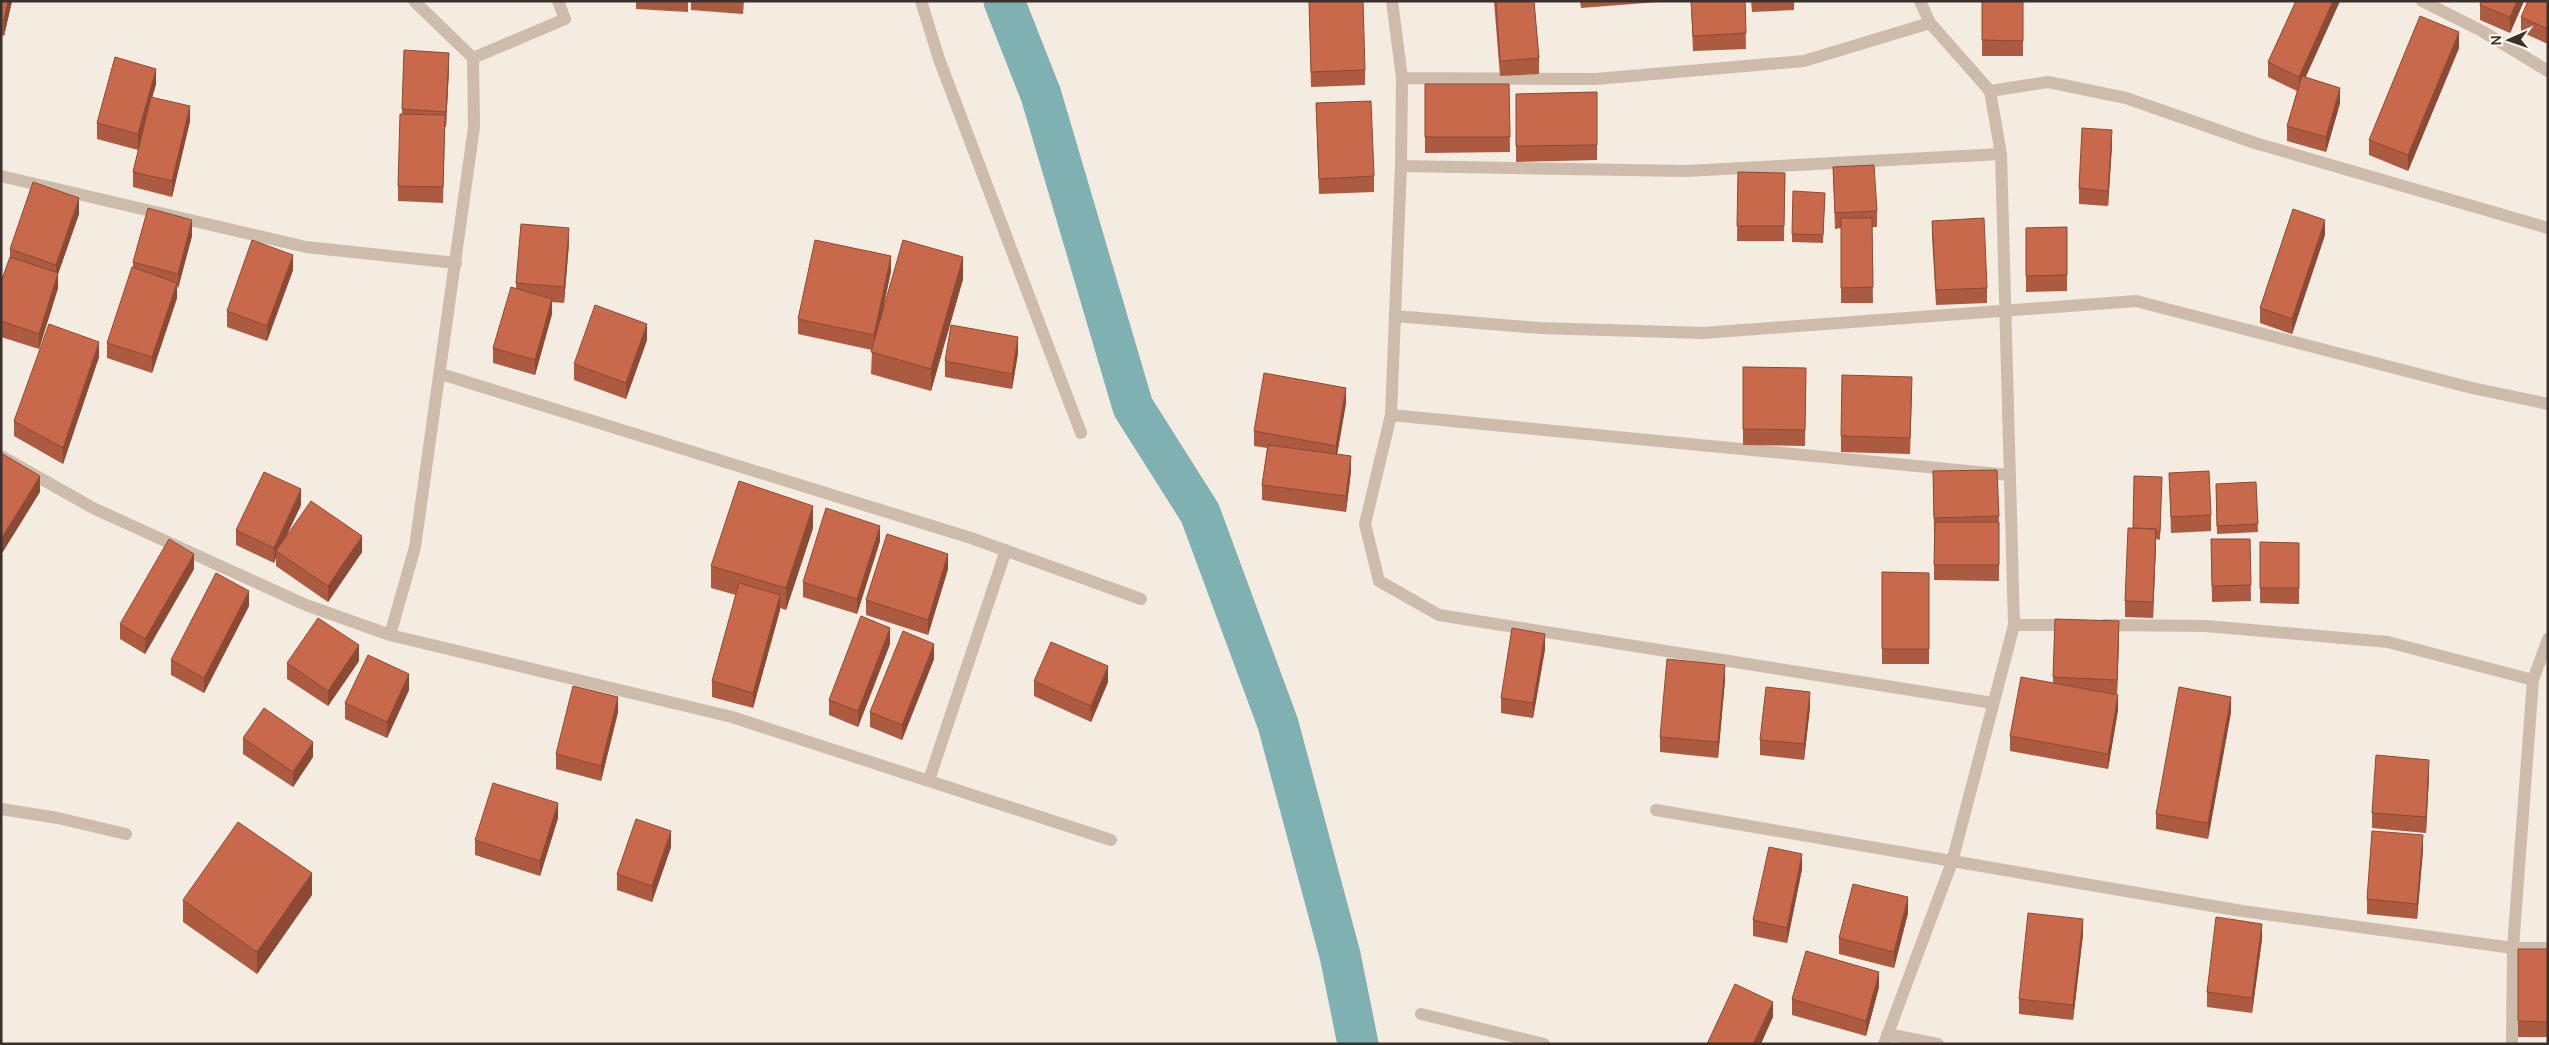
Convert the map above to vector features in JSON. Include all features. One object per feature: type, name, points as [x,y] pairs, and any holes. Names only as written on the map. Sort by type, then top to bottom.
[{"type":"street","points":[[390,635],[415,547],[441,374],[474,127],[473,58],[414,1]]},
{"type":"street","points":[[473,58],[565,19],[558,1]]},
{"type":"street","points":[[920,1],[939,59],[1081,433]]},
{"type":"street","points":[[1392,1],[1402,78],[1401,166],[1391,415],[1365,524],[1379,581],[1439,615],[1993,703]]},
{"type":"street","points":[[1920,1],[1930,23],[1990,91],[2001,154],[2014,625],[1952,862],[1885,1039],[1938,1044]]},
{"type":"street","points":[[2422,1],[2482,31],[2548,71]]},
{"type":"street","points":[[1402,78],[1596,79],[1804,61],[1930,23]]},
{"type":"street","points":[[1990,91],[2048,82],[2126,98],[2255,143],[2548,228]]},
{"type":"street","points":[[1401,166],[1686,172],[2001,154]]},
{"type":"street","points":[[1,176],[306,247],[456,263]]},
{"type":"street","points":[[1395,316],[1539,328],[1703,333],[2136,301],[2472,388],[2548,404]]},
{"type":"street","points":[[441,374],[971,538],[1141,598]]},
{"type":"street","points":[[1391,415],[2009,475]]},
{"type":"street","points":[[1,456],[102,512],[306,605],[390,635],[732,717],[1111,840]]},
{"type":"street","points":[[929,780],[1006,550]]},
{"type":"street","points":[[2014,625],[2206,626],[2388,642],[2533,680]]},
{"type":"street","points":[[2512,1044],[2513,948],[2533,680],[2548,639]]},
{"type":"street","points":[[1,809],[58,818],[126,834]]},
{"type":"street","points":[[1656,810],[2242,911],[2513,948],[2548,948]]},
{"type":"street","points":[[1421,1014],[1544,1044]]},
{"type":"building","points":[[1,1],[8,1],[4,20],[1,20]]},
{"type":"building","points":[[1309,1],[1363,1],[1365,70],[1311,72]]},
{"type":"building","points":[[1496,1],[1534,1],[1539,58],[1500,61]]},
{"type":"building","points":[[1691,1],[1745,1],[1746,33],[1693,36]]},
{"type":"building","points":[[1982,1],[2023,1],[2023,41],[1982,40]]},
{"type":"building","points":[[2296,1],[2333,1],[2299,77],[2268,62]]},
{"type":"building","points":[[2481,1],[2517,1],[2510,17],[2480,5]]},
{"type":"building","points":[[2528,1],[2548,1],[2548,29],[2521,17]]},
{"type":"building","points":[[2420,16],[2459,32],[2408,155],[2369,140]]},
{"type":"building","points":[[404,50],[449,53],[446,112],[402,109]]},
{"type":"building","points":[[115,57],[156,69],[138,134],[97,123]]},
{"type":"building","points":[[2302,76],[2340,88],[2326,137],[2287,126]]},
{"type":"building","points":[[1425,84],[1509,84],[1510,137],[1425,137]]},
{"type":"building","points":[[1597,92],[1597,145],[1516,146],[1516,94]]},
{"type":"building","points":[[151,97],[190,106],[172,181],[133,172]]},
{"type":"building","points":[[1371,101],[1374,176],[1319,179],[1316,103]]},
{"type":"building","points":[[400,114],[445,115],[443,187],[398,186]]},
{"type":"building","points":[[2082,128],[2112,130],[2108,191],[2079,188]]},
{"type":"building","points":[[1874,165],[1877,211],[1835,213],[1833,167]]},
{"type":"building","points":[[1738,172],[1785,173],[1784,226],[1737,226]]},
{"type":"building","points":[[33,182],[79,198],[56,265],[10,249]]},
{"type":"building","points":[[1793,191],[1825,193],[1823,235],[1792,234]]},
{"type":"building","points":[[148,208],[192,220],[178,274],[133,262]]},
{"type":"building","points":[[2293,209],[2325,220],[2292,319],[2260,308]]},
{"type":"building","points":[[1841,218],[1872,218],[1873,287],[1841,288]]},
{"type":"building","points":[[1984,218],[1987,288],[1936,290],[1932,221]]},
{"type":"building","points":[[521,224],[569,228],[564,287],[516,283]]},
{"type":"building","points":[[2067,227],[2067,275],[2026,276],[2026,228]]},
{"type":"building","points":[[252,240],[293,255],[267,326],[227,311]]},
{"type":"building","points":[[815,240],[891,256],[874,335],[798,319]]},
{"type":"building","points":[[903,240],[963,257],[931,369],[871,352]]},
{"type":"building","points":[[10,257],[58,273],[39,334],[1,321],[1,282]]},
{"type":"building","points":[[132,267],[177,283],[152,357],[107,343]]},
{"type":"building","points":[[511,287],[552,299],[535,360],[493,348]]},
{"type":"building","points":[[595,305],[647,324],[626,383],[574,364]]},
{"type":"building","points":[[49,324],[99,342],[63,448],[14,421]]},
{"type":"building","points":[[951,325],[1018,337],[1012,374],[945,361]]},
{"type":"building","points":[[1743,367],[1806,368],[1805,430],[1743,429]]},
{"type":"building","points":[[1264,373],[1346,388],[1336,446],[1254,431]]},
{"type":"building","points":[[1842,375],[1912,377],[1910,438],[1841,436]]},
{"type":"building","points":[[1268,445],[1351,456],[1346,496],[1262,485]]},
{"type":"building","points":[[1,453],[40,476],[1,539]]},
{"type":"building","points":[[1997,470],[1999,516],[1934,518],[1933,471]]},
{"type":"building","points":[[2209,471],[2211,515],[2171,517],[2169,473]]},
{"type":"building","points":[[264,472],[301,489],[274,548],[236,530]]},
{"type":"building","points":[[2134,476],[2162,477],[2160,532],[2156,532],[2156,529],[2133,528]]},
{"type":"building","points":[[739,481],[813,506],[786,588],[711,566]]},
{"type":"building","points":[[2256,482],[2258,524],[2217,526],[2216,484]]},
{"type":"building","points":[[311,501],[362,536],[328,586],[276,551]]},
{"type":"building","points":[[826,508],[880,526],[857,599],[803,582]]},
{"type":"building","points":[[1935,522],[1999,522],[1999,565],[1934,565]]},
{"type":"building","points":[[2128,528],[2156,529],[2153,602],[2125,601]]},
{"type":"building","points":[[887,534],[948,554],[928,620],[866,600]]},
{"type":"building","points":[[169,539],[194,554],[145,639],[120,624]]},
{"type":"building","points":[[2211,539],[2250,539],[2251,585],[2212,586]]},
{"type":"building","points":[[2260,542],[2299,543],[2299,588],[2260,588]]},
{"type":"building","points":[[1882,572],[1929,573],[1929,649],[1882,649]]},
{"type":"building","points":[[216,573],[249,591],[204,678],[171,660]]},
{"type":"building","points":[[739,583],[780,595],[753,693],[712,681]]},
{"type":"building","points":[[861,616],[890,628],[858,711],[829,700]]},
{"type":"building","points":[[318,618],[359,645],[328,691],[287,663]]},
{"type":"building","points":[[2055,619],[2119,621],[2117,680],[2053,677]]},
{"type":"building","points":[[1512,628],[1545,634],[1533,703],[1501,698]]},
{"type":"building","points":[[903,631],[934,644],[902,725],[870,712]]},
{"type":"building","points":[[1051,642],[1108,666],[1091,706],[1034,681]]},
{"type":"building","points":[[368,655],[409,674],[387,722],[345,703]]},
{"type":"building","points":[[1667,659],[1725,665],[1718,742],[1660,737]]},
{"type":"building","points":[[2021,677],[2118,695],[2108,754],[2010,736]]},
{"type":"building","points":[[573,686],[618,697],[601,766],[556,754]]},
{"type":"building","points":[[1766,687],[1810,692],[1804,744],[1760,740]]},
{"type":"building","points":[[2179,687],[2231,697],[2208,823],[2156,814]]},
{"type":"building","points":[[264,708],[313,742],[293,772],[243,738]]},
{"type":"building","points":[[2376,755],[2429,760],[2426,817],[2372,813]]},
{"type":"building","points":[[493,783],[558,803],[540,861],[475,840]]},
{"type":"building","points":[[636,819],[671,831],[652,886],[617,874]]},
{"type":"building","points":[[238,822],[312,873],[257,952],[183,900]]},
{"type":"building","points":[[2372,831],[2423,835],[2417,904],[2367,899]]},
{"type":"building","points":[[1769,847],[1802,854],[1787,928],[1753,920]]},
{"type":"building","points":[[1853,884],[1908,897],[1894,952],[1839,938]]},
{"type":"building","points":[[2028,913],[2083,919],[2073,1005],[2019,999]]},
{"type":"building","points":[[2216,917],[2262,924],[2252,998],[2207,992]]},
{"type":"building","points":[[2518,949],[2548,949],[2548,1022],[2518,1021]]},
{"type":"building","points":[[1806,951],[1879,972],[1866,1021],[1792,999]]},
{"type":"building","points":[[1735,984],[1773,1002],[1753,1044],[1707,1044]]},
{"type":"waterway","points":[[1004,1],[1041,95],[1133,407],[1200,513],[1278,724],[1340,955],[1358,1044]]}]
